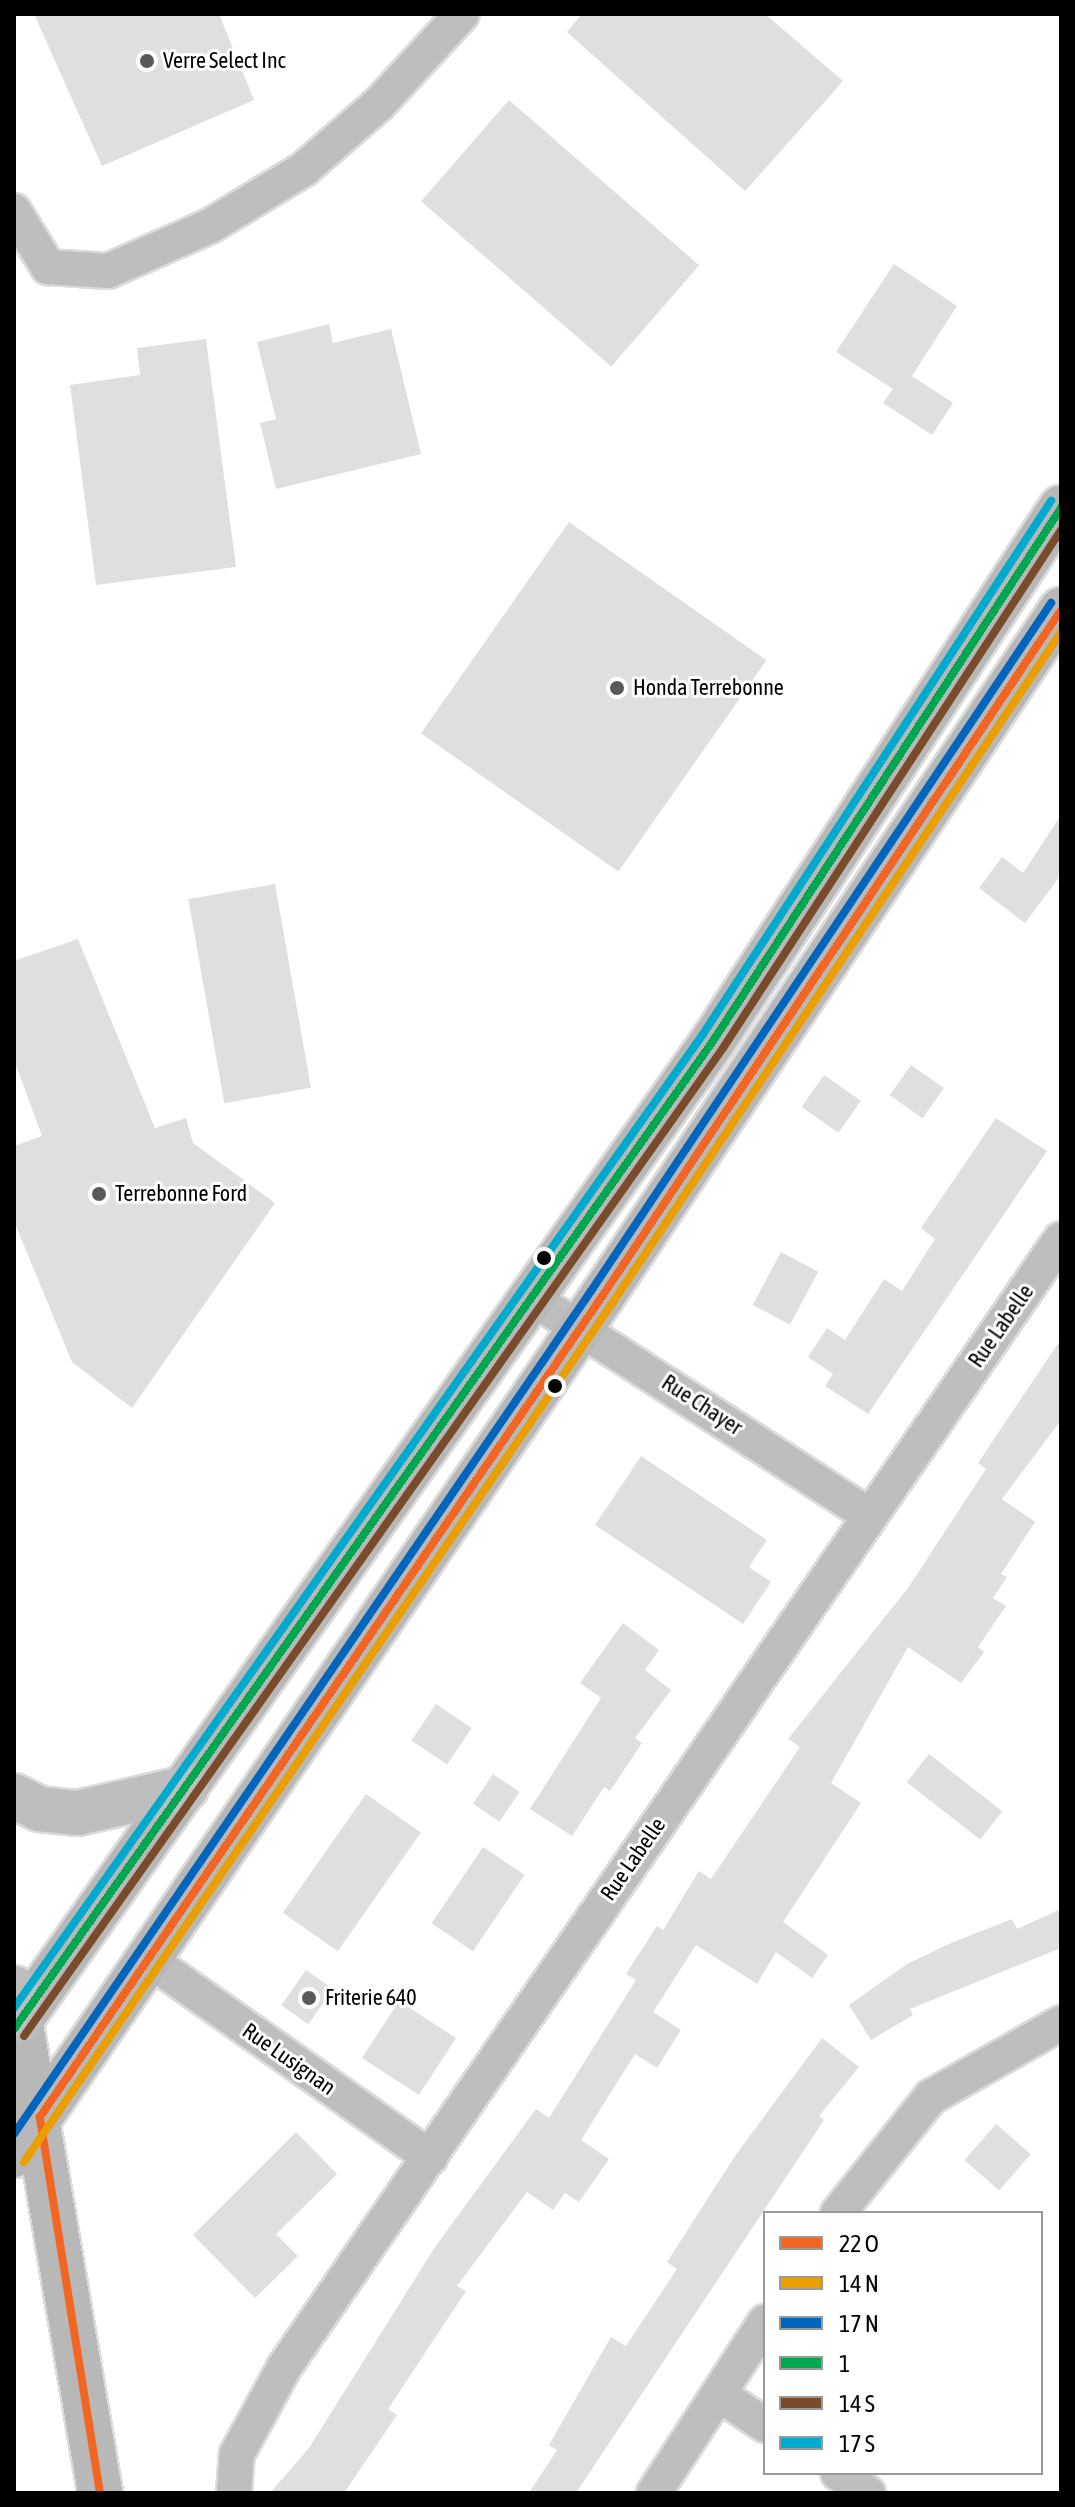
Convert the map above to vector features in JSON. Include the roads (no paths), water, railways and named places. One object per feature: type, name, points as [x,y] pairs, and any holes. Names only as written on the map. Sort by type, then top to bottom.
[{"type":"highway","points":[[14,1796],[39,1809],[78,1813],[186,1788]]},
{"type":"main road","points":[[100,2493],[40,2117],[16,2012],[186,1788],[713,1041],[1061,508]]},
{"type":"main road","points":[[14,2155],[579,1328],[1061,610]]},
{"type":"street","points":[[14,211],[48,267],[108,271],[210,226],[304,169],[379,104],[462,14]]},
{"type":"street","name":"Rue Labelle","points":[[234,2493],[237,2454],[257,2409],[1061,1239]]},
{"type":"street","name":"Rue Chayer","points":[[532,1298],[870,1516]]},
{"type":"street","name":"Rue Lusignan","points":[[148,1959],[430,2157]]},
{"type":"street","points":[[840,2211],[931,2097],[1061,2023]]},
{"type":"street","points":[[654,2493],[763,2325]]},
{"type":"street","points":[[720,2395],[763,2424]]},
{"type":"street","points":[[841,2475],[868,2493]]},
{"type":"place","name":"Verre Select Inc","points":[[147,61]]},
{"type":"place","name":"Honda Terrebonne","points":[[617,688]]},
{"type":"place","name":"Terrebonne Ford","points":[[99,1194]]},
{"type":"place","name":"Friterie 640","points":[[309,1998]]}]
